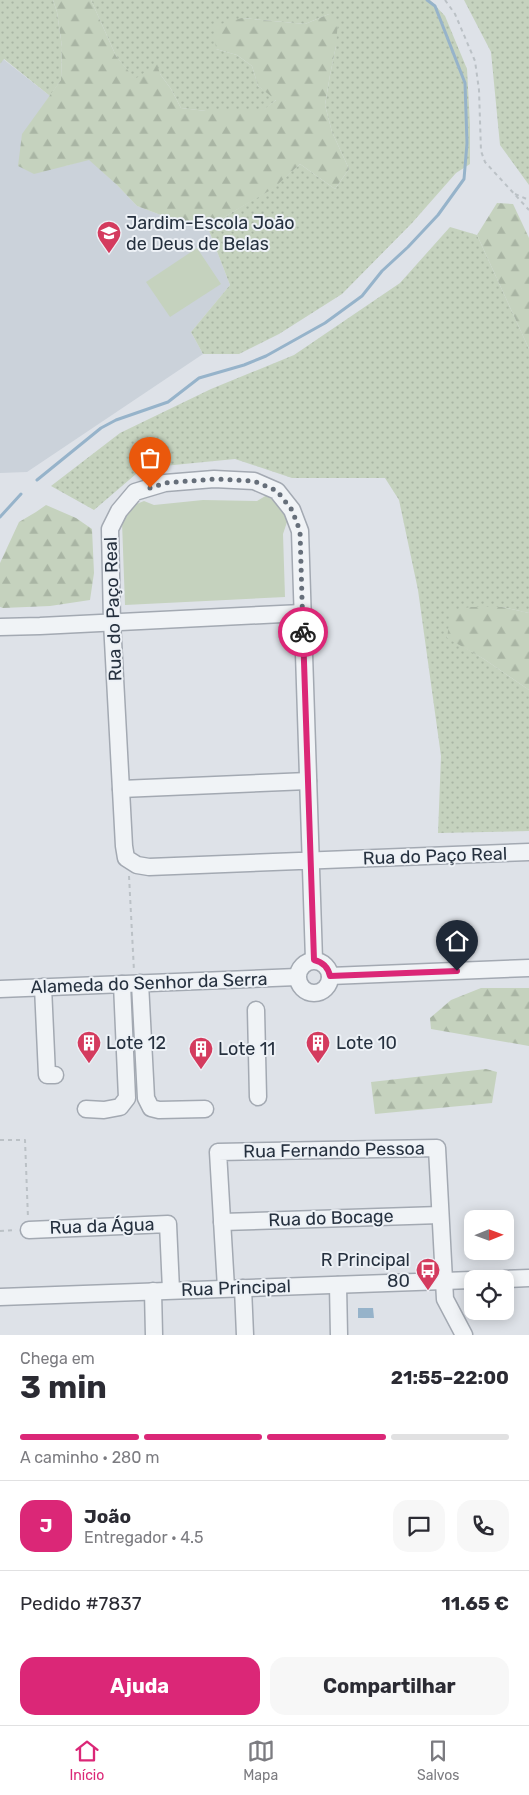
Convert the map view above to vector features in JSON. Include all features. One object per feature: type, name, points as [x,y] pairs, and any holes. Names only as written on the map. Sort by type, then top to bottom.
[{"type":"street","name":"Rua do Paço Real","points":[[314,960],[311,861],[302,612],[300,531],[292,510],[277,491],[254,481],[214,479],[165,483],[136,492],[119,511],[110,529],[112,622],[126,858],[137,865],[149,868],[311,861],[529,852]]},
{"type":"street","points":[[0,627],[302,612]]},
{"type":"street","points":[[121,789],[308,781]]},
{"type":"street","points":[[314,960],[320,961],[325,965],[330,976],[326,988],[321,992],[314,993],[302,989],[297,977],[302,965],[314,960]]},
{"type":"street","points":[[330,976],[529,968]]},
{"type":"street","name":"Alameda do Senhor da Serra","points":[[0,989],[297,977]]},
{"type":"street","points":[[132,984],[148,1076],[146,1098],[151,1108],[159,1110],[204,1109]]},
{"type":"street","points":[[86,1109],[104,1110],[120,1107],[127,1098],[132,984]]},
{"type":"street","points":[[43,987],[47,1075],[55,1075]]},
{"type":"street","points":[[256,1010],[258,1097]]},
{"type":"street","name":"Rua Fernando Pessoa","points":[[222,1222],[218,1152],[437,1148],[445,1299],[464,1335]]},
{"type":"street","name":"Rua do Bocage","points":[[222,1222],[440,1215]]},
{"type":"street","points":[[222,1222],[226,1288]]},
{"type":"street","name":"Rua da Água","points":[[29,1230],[168,1224],[171,1290]]},
{"type":"street","points":[[514,1279],[529,1278]]},
{"type":"street","name":"Rua Principal","points":[[0,1297],[464,1280]]},
{"type":"street","points":[[338,1285],[339,1335]]},
{"type":"street","points":[[243,1288],[245,1335]]},
{"type":"street","points":[[153,1291],[154,1335]]},
{"type":"path","points":[[445,0],[455,14],[475,61],[479,90],[481,150],[485,162],[529,210]]},
{"type":"path","points":[[513,193],[529,200]]},
{"type":"path","points":[[131,861],[128,879],[132,984]]},
{"type":"path","points":[[0,1140],[25,1140],[29,1230]]},
{"type":"shaded area","name":"Jardim-Escola João de Deus de Belas","points":[[3,59],[50,96],[40,110],[65,166],[89,159],[137,206],[174,220],[206,223],[230,285],[191,332],[203,354],[27,472],[0,473],[0,64]]},
{"type":"green space","points":[[0,0],[53,0],[57,12],[62,47],[61,80],[50,96],[4,59],[0,64]]},
{"type":"green space","points":[[53,0],[91,0],[116,56],[135,79],[157,64],[160,74],[181,108],[206,111],[262,111],[276,100],[258,86],[252,66],[237,55],[216,49],[214,26],[242,18],[305,24],[329,14],[338,20],[336,46],[325,105],[332,132],[349,169],[335,189],[300,164],[274,188],[219,220],[206,223],[174,220],[137,206],[89,160],[34,174],[18,166],[22,134],[61,80],[62,47],[57,12]]},
{"type":"green space","points":[[91,0],[430,0],[445,16],[467,69],[470,164],[456,173],[412,223],[342,294],[279,334],[239,354],[203,354],[191,332],[230,285],[206,223],[219,220],[273,188],[300,164],[335,189],[349,169],[332,132],[325,105],[336,46],[329,14],[305,24],[242,18],[216,49],[237,55],[252,66],[258,86],[277,99],[263,111],[206,111],[181,108],[160,74],[135,80],[116,56]]},
{"type":"green space","points":[[464,0],[529,0],[529,185],[500,145],[491,52]]},
{"type":"green space","points":[[497,203],[513,204],[529,238],[529,349],[477,235]]},
{"type":"green space","points":[[450,227],[477,235],[529,349],[529,613],[502,607],[470,607],[447,637],[484,659],[529,690],[529,831],[438,833],[441,756],[418,590],[399,500],[385,478],[292,478],[235,459],[143,468],[94,510],[51,486],[120,433],[211,389],[294,355],[400,283]]},
{"type":"green space","points":[[197,248],[221,284],[170,317],[146,282]]},
{"type":"green space","points":[[267,495],[281,508],[288,519],[283,534],[285,597],[125,605],[122,522],[134,505],[144,501],[154,505],[203,500],[257,501]]},
{"type":"green space","points":[[46,505],[76,518],[92,529],[94,573],[90,600],[50,606],[0,607],[0,563],[19,522]]},
{"type":"green space","points":[[470,607],[502,607],[529,613],[529,690],[484,659],[447,638],[451,611]]},
{"type":"green space","points":[[481,988],[529,988],[529,1046],[431,1029],[430,1018],[451,1000]]},
{"type":"green space","points":[[486,1069],[497,1072],[492,1103],[375,1114],[371,1082]]},
{"type":"water","points":[[358,1308],[373,1308],[374,1318],[358,1318]]},
{"type":"waterway","points":[[37,480],[101,428],[116,420],[168,402],[199,378],[244,365],[266,356],[325,323],[362,296],[382,271],[438,215],[464,179],[467,143],[465,83],[435,6],[427,0]]},
{"type":"waterway","points":[[0,517],[21,494]]},
{"type":"way so far","points":[[150,488],[165,483],[214,479],[254,481],[277,491],[292,510],[300,531],[303,632]]},
{"type":"place","name":"Jardim-Escola João de Deus de Belas","points":[[109,254]]},
{"type":"place","name":"Lote 12","points":[[89,1064]]},
{"type":"place","name":"Lote 10","points":[[318,1064]]},
{"type":"place","name":"Lote 11","points":[[201,1070]]},
{"type":"place","name":"R Principal 80","points":[[428,1291]]},
{"type":"route","points":[[303,632],[314,960],[320,961],[325,965],[329,970],[330,976],[457,971]]}]
